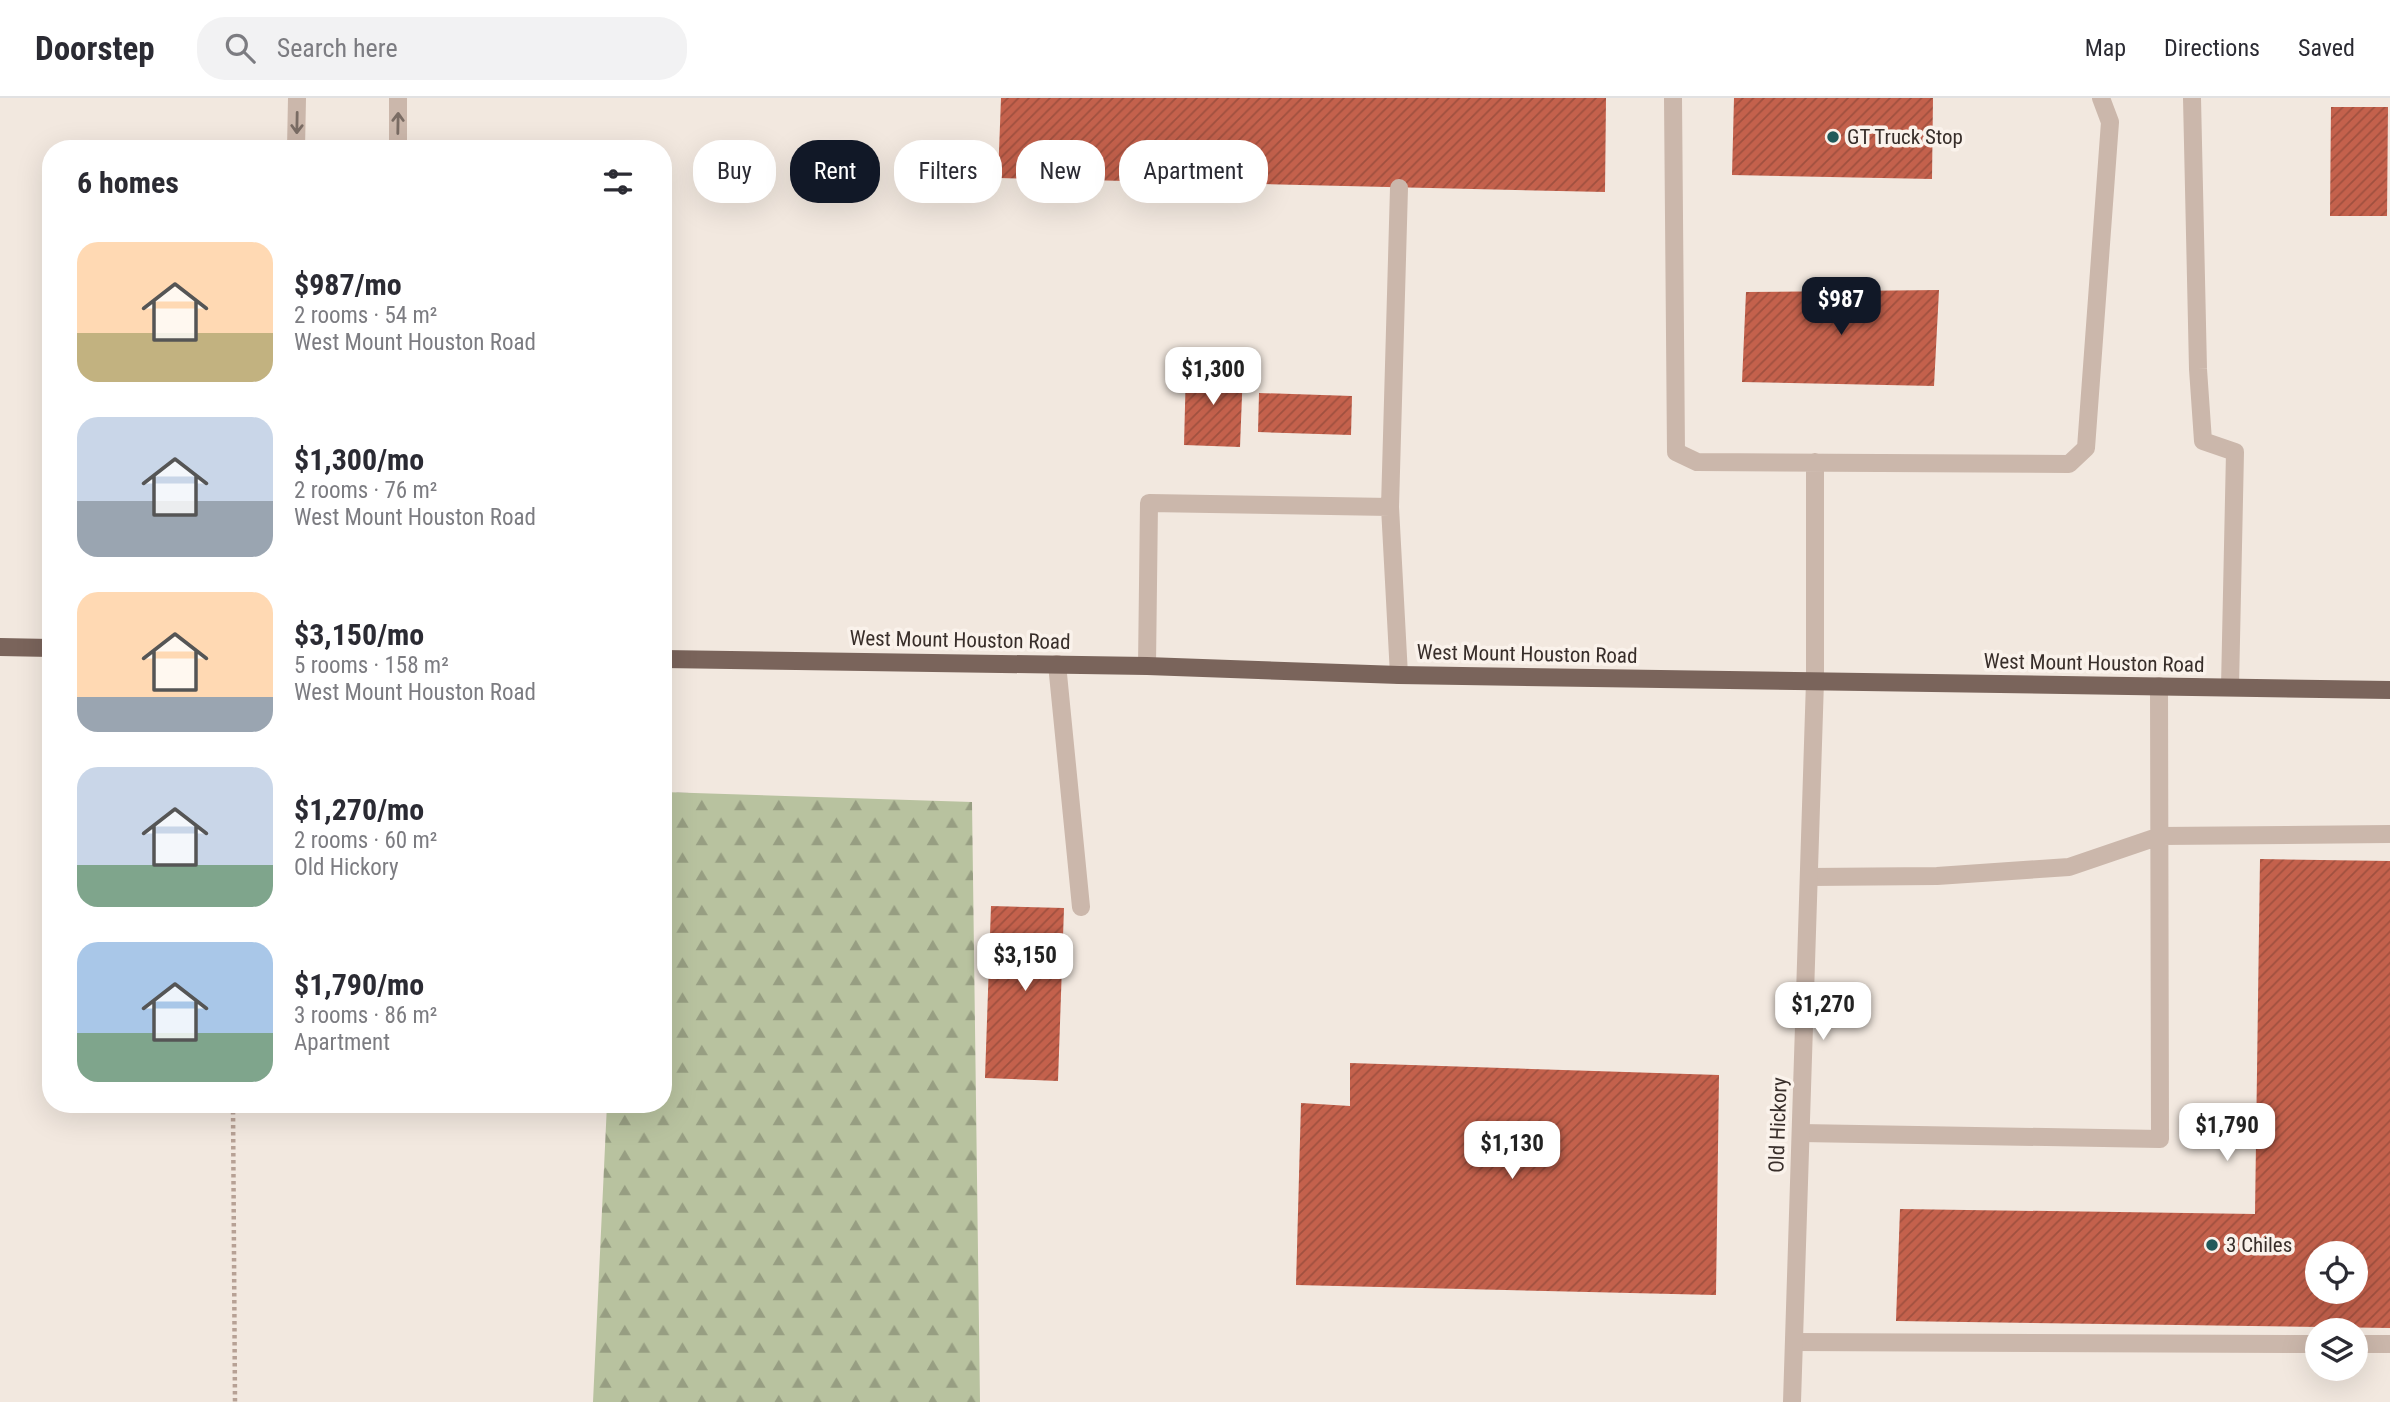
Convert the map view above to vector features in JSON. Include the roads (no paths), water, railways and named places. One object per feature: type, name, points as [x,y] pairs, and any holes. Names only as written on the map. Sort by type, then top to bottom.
[{"type":"main road","points":[[0,647],[42,648]]},
{"type":"main road","name":"West Mount Houston Road","points":[[672,659],[2390,690]]},
{"type":"street","points":[[296,140],[297,98]]},
{"type":"street","points":[[398,98],[398,140]]},
{"type":"street","points":[[1673,98],[1676,452],[1697,461],[2069,464],[2086,448],[2110,122],[2101,98]]},
{"type":"street","points":[[2192,98],[2198,369],[2203,442],[2235,452],[2230,687]]},
{"type":"street","points":[[1399,188],[1390,507],[1399,674]]},
{"type":"street","name":"Old Hickory","points":[[1792,1402],[1815,681],[1815,462]]},
{"type":"street","points":[[1147,666],[1149,503],[1390,507]]},
{"type":"street","points":[[1057,664],[1081,907]]},
{"type":"street","points":[[1801,1133],[2160,1139],[2159,686]]},
{"type":"street","points":[[1809,877],[1937,876],[2069,867],[2160,836],[2390,834]]},
{"type":"street","points":[[1794,1342],[2305,1344]]},
{"type":"street","points":[[2368,1344],[2390,1345]]},
{"type":"place","name":"GT Truck Stop","points":[[1833,137]]},
{"type":"place","name":"3 Chiles","points":[[2212,1245]]}]
